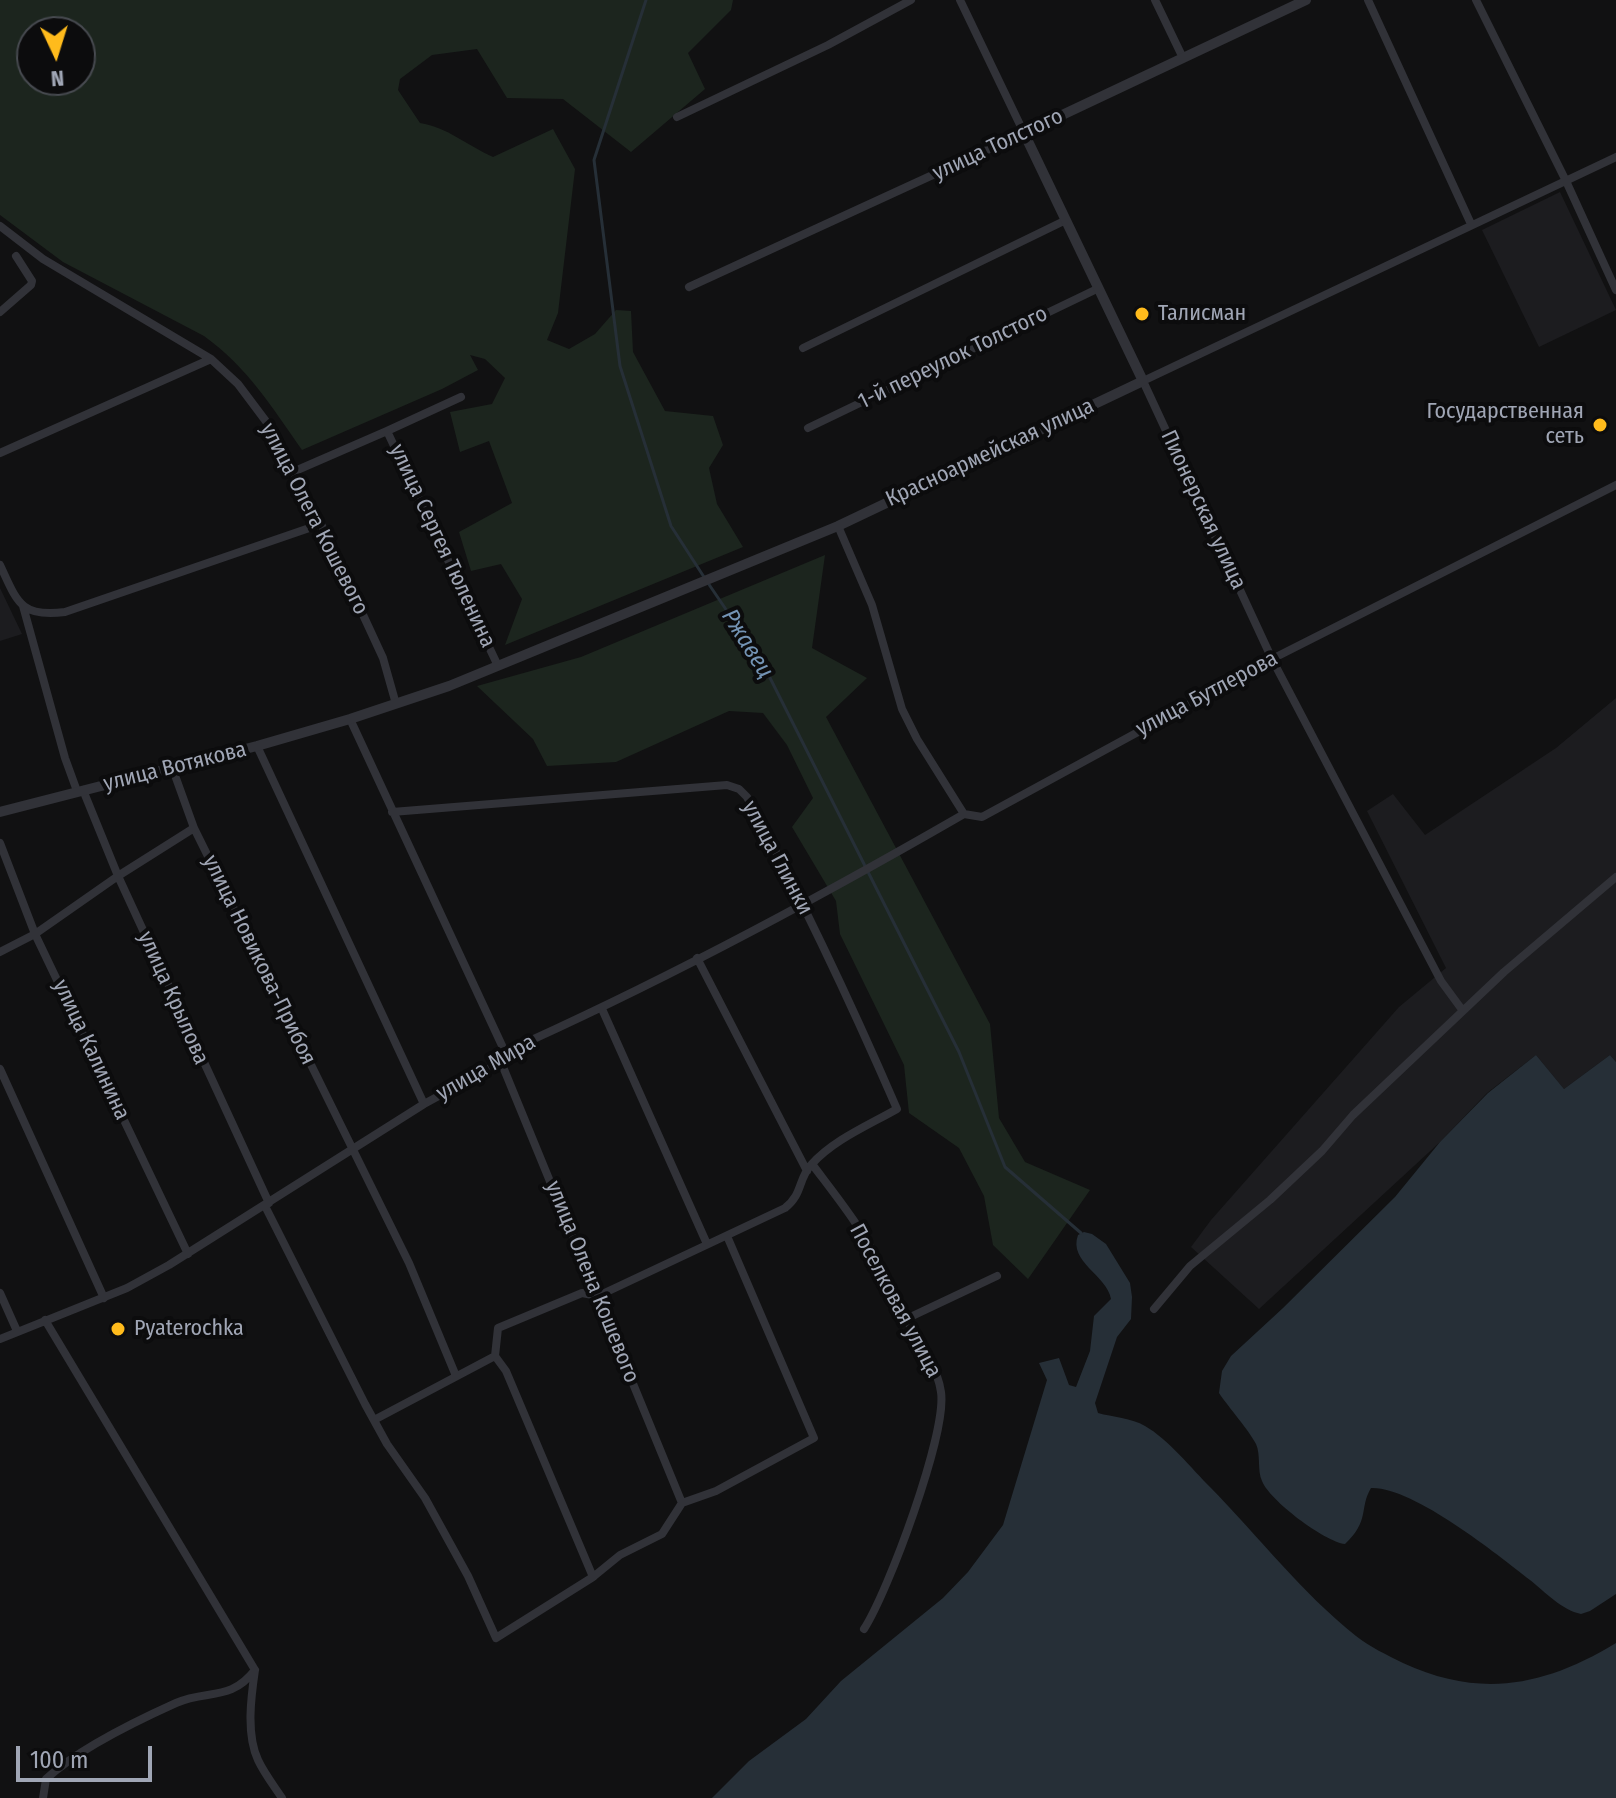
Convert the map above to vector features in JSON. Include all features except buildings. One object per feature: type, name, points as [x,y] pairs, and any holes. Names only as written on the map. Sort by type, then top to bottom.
[{"type":"street","points":[[677,117],[828,45],[911,0]]},
{"type":"street","name":"Пионерская улица","points":[[960,0],[1272,659],[1441,981],[1463,1011]]},
{"type":"street","points":[[1155,0],[1183,58]]},
{"type":"street","name":"улица Толстого","points":[[689,287],[1306,0]]},
{"type":"street","points":[[1368,0],[1471,224]]},
{"type":"street","points":[[1476,0],[1616,290]]},
{"type":"street","name":"Красноармейская улица","points":[[350,719],[498,666],[838,526],[1616,157]]},
{"type":"street","points":[[803,348],[1066,220]]},
{"type":"street","name":"улица Олега Кошевого","points":[[0,226],[43,259],[211,359],[238,384],[295,471],[383,658],[396,704]]},
{"type":"street","points":[[0,312],[31,285],[32,281],[16,256]]},
{"type":"street","name":"1-й переулок Толстого","points":[[808,428],[1099,288]]},
{"type":"street","points":[[0,453],[211,359]]},
{"type":"street","points":[[387,431],[461,397]]},
{"type":"street","name":"улица Сергея Тюленина","points":[[295,471],[387,431],[498,666]]},
{"type":"street","name":"улица Бутлерова","points":[[802,904],[838,887],[964,814],[982,817],[1272,659],[1616,485]]},
{"type":"street","points":[[0,565],[23,606],[31,612],[65,612],[321,524]]},
{"type":"street","points":[[838,526],[872,605],[902,709],[964,814]]},
{"type":"street","name":"улица Крылова","points":[[23,606],[65,758],[267,1205]]},
{"type":"street","points":[[350,719],[505,1052]]},
{"type":"street","name":"улица Вотякова","points":[[0,812],[350,719]]},
{"type":"street","points":[[257,746],[424,1104]]},
{"type":"street","name":"улица Новикова-Прибоя","points":[[172,767],[194,828],[409,1263],[456,1376]]},
{"type":"street","name":"улица Глинки","points":[[392,812],[727,785],[739,789],[747,797],[853,1007],[897,1109],[832,1147],[809,1167]]},
{"type":"street","points":[[0,952],[35,934],[194,828]]},
{"type":"street","name":"улица Калинина","points":[[0,843],[35,934],[188,1254]]},
{"type":"street","points":[[1154,1309],[1190,1266],[1270,1200],[1322,1151],[1353,1115],[1504,972],[1616,877]]},
{"type":"street","name":"улица Мира","points":[[0,1339],[127,1288],[188,1254],[424,1104],[501,1062],[505,1052],[602,1009],[802,904]]},
{"type":"street","name":"Поселковая улица","points":[[697,958],[809,1167],[848,1213],[881,1266],[885,1283],[939,1380],[941,1412],[935,1441],[889,1581],[864,1629]]},
{"type":"street","points":[[602,1009],[707,1244]]},
{"type":"street","name":"улица Олена Кошевого","points":[[501,1062],[682,1503]]},
{"type":"street","points":[[0,1069],[104,1298]]},
{"type":"street","points":[[593,1577],[506,1371],[495,1356],[498,1328],[582,1293],[598,1296],[795,1201],[809,1167]]},
{"type":"street","points":[[267,1205],[374,1420],[425,1498],[468,1576],[496,1638],[593,1577],[620,1555],[662,1534],[682,1503],[716,1491],[814,1438],[727,1236]]},
{"type":"street","points":[[906,1319],[997,1276]]},
{"type":"street","points":[[0,1293],[17,1331]]},
{"type":"street","points":[[45,1320],[255,1670],[254,1749],[258,1761],[282,1798]]},
{"type":"street","points":[[374,1420],[495,1356]]},
{"type":"street","points":[[43,1798],[46,1779],[77,1755],[179,1702],[238,1688],[255,1670]]},
{"type":"shaded area","points":[[0,0],[733,0],[731,10],[688,53],[705,89],[631,152],[563,99],[507,98],[477,49],[432,55],[400,79],[398,90],[420,123],[448,133],[493,157],[553,129],[575,169],[558,313],[547,340],[569,349],[595,334],[616,310],[631,311],[633,352],[665,411],[713,416],[723,445],[709,468],[717,504],[743,547],[505,645],[522,599],[501,564],[471,571],[459,532],[512,503],[489,441],[460,452],[450,412],[492,404],[505,378],[485,359],[470,355],[478,370],[442,389],[302,450],[246,374],[204,336],[63,262],[0,215]]},
{"type":"shaded area","points":[[1560,192],[1616,310],[1539,347],[1482,230]]},
{"type":"shaded area","points":[[825,555],[812,648],[867,678],[826,717],[990,1024],[999,1118],[1025,1162],[1090,1190],[1028,1279],[993,1245],[984,1196],[959,1148],[909,1113],[904,1065],[840,934],[836,901],[792,827],[813,798],[787,745],[763,713],[729,711],[616,762],[547,766],[533,739],[477,686],[581,657]]},
{"type":"shaded area","points":[[0,588],[22,634],[0,641]]},
{"type":"shaded area","points":[[1616,698],[1616,1062],[1610,1055],[1564,1089],[1536,1055],[1487,1093],[1440,1142],[1259,1309],[1191,1247],[1211,1220],[1399,1007],[1446,968],[1367,811],[1393,794],[1425,835],[1556,748]]},
{"type":"shaded area","points":[[1536,1055],[1564,1089],[1610,1055],[1616,1062],[1616,1594],[1581,1614],[1560,1605],[1497,1554],[1431,1509],[1388,1490],[1371,1488],[1358,1528],[1345,1544],[1325,1536],[1286,1509],[1267,1489],[1261,1477],[1256,1444],[1219,1393],[1222,1371],[1231,1356],[1395,1197],[1440,1142],[1488,1093]]},
{"type":"shaded area","points":[[1084,1232],[1106,1244],[1130,1283],[1132,1297],[1131,1319],[1117,1337],[1095,1403],[1098,1413],[1140,1423],[1162,1438],[1336,1619],[1367,1644],[1403,1663],[1459,1681],[1512,1683],[1564,1669],[1616,1643],[1616,1798],[712,1798],[749,1761],[806,1719],[841,1681],[943,1598],[968,1572],[1003,1525],[1047,1380],[1039,1363],[1059,1358],[1069,1385],[1076,1387],[1090,1351],[1094,1316],[1111,1299],[1103,1283],[1078,1253],[1078,1235]]},
{"type":"waterway","name":"Ржавец","points":[[646,0],[594,160],[620,366],[671,526],[704,577]]},
{"type":"waterway","name":"Ржавец","points":[[708,583],[763,664],[959,1052],[1005,1167],[1081,1233]]},
{"type":"place","name":"Талисман","points":[[1142,314]]},
{"type":"place","name":"Государственная сеть","points":[[1600,425]]},
{"type":"place","name":"Pyaterochka","points":[[118,1329]]}]
